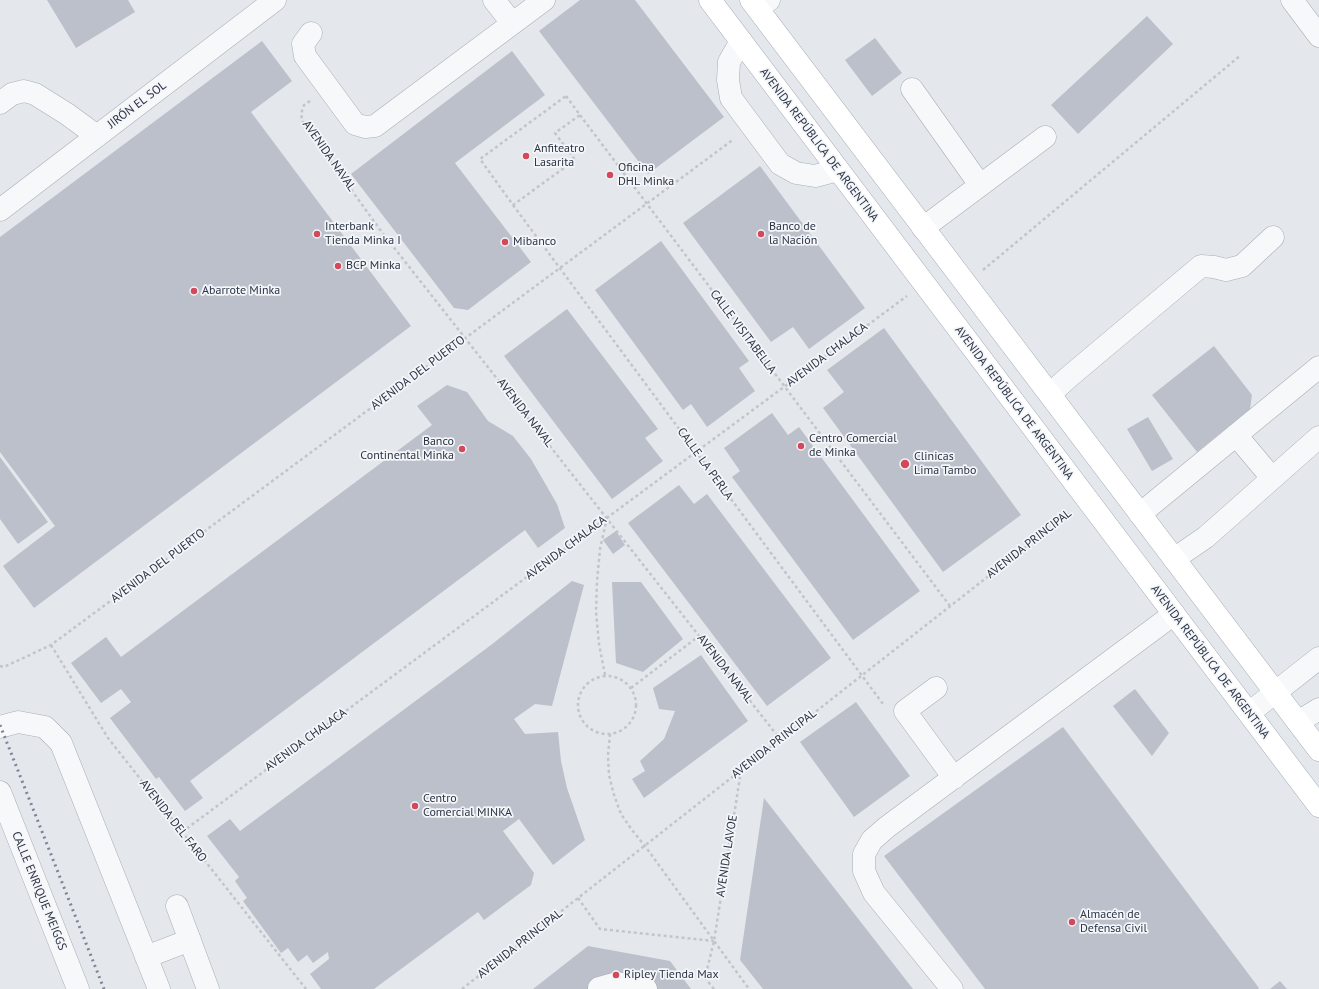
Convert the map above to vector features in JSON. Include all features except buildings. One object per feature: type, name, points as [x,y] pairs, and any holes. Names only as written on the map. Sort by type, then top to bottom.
[{"type":"main road","name":"AVENIDA REPÚBLICA DE ARGENTINA","points":[[710,0],[1319,806]]},
{"type":"main road","points":[[759,3],[924,228],[1319,750]]},
{"type":"street","name":"JIRÓN EL SOL","points":[[0,210],[275,0]]},
{"type":"street","points":[[494,0],[512,24]]},
{"type":"street","points":[[311,33],[303,44],[305,56],[355,124],[365,127],[374,126],[544,0]]},
{"type":"street","points":[[1292,0],[1319,36]]},
{"type":"street","points":[[741,41],[729,62],[728,80],[732,98],[780,164],[796,173],[815,176],[838,170]]},
{"type":"street","points":[[912,89],[980,185]]},
{"type":"street","points":[[0,103],[12,94],[24,90],[35,94],[67,114],[97,136]]},
{"type":"street","points":[[924,228],[1045,137]]},
{"type":"street","points":[[1050,394],[1201,266],[1226,270],[1242,266],[1274,237]]},
{"type":"street","points":[[1140,514],[1319,367]]},
{"type":"street","points":[[1236,435],[1272,478]]},
{"type":"street","points":[[1174,559],[1206,537],[1319,436]]},
{"type":"street","points":[[952,989],[874,893],[864,871],[864,854],[872,840],[1174,614]]},
{"type":"street","points":[[1248,713],[1319,658]]},
{"type":"street","points":[[936,688],[905,711],[954,778]]},
{"type":"street","points":[[1298,722],[1319,709]]},
{"type":"street","points":[[0,726],[18,722],[45,727],[61,743],[159,989]]},
{"type":"street","name":"CALLE ENRIQUE MEIGGS","points":[[0,792],[78,989]]},
{"type":"street","points":[[177,906],[208,989]]},
{"type":"street","points":[[146,957],[190,940]]},
{"type":"street","points":[[599,988],[617,983],[646,989]]},
{"type":"path","points":[[966,283],[1001,256],[1241,55]]},
{"type":"path","name":"AVENIDA NAVAL","points":[[328,87],[304,105],[301,114],[303,123],[382,231],[780,739]]},
{"type":"path","name":"CALLE VISITABELLA","points":[[513,205],[480,159],[566,96],[950,606]]},
{"type":"path","points":[[513,205],[574,160],[555,133],[580,115]]},
{"type":"path","name":"AVENIDA DEL PUERTO","points":[[0,666],[4,667],[51,645],[752,126]]},
{"type":"path","name":"CALLE LA PERLA","points":[[513,205],[861,676],[883,704],[905,711]]},
{"type":"path","name":"AVENIDA CHALACA","points":[[182,832],[924,283]]},
{"type":"path","name":"AVENIDA PRINCIPAL","points":[[462,989],[1086,498]]},
{"type":"path","points":[[605,676],[599,644],[596,612],[596,581],[600,549],[607,518]]},
{"type":"path","points":[[631,688],[699,636]]},
{"type":"path","name":"AVENIDA DEL FARO","points":[[51,645],[108,738],[306,989]]},
{"type":"path","points":[[615,676],[624,681],[631,688],[636,697],[634,717],[628,726],[620,732],[610,734],[600,733],[590,729],[583,722],[579,712],[578,702],[581,692],[586,684],[595,678],[615,676]]},
{"type":"path","points":[[610,734],[608,755],[609,775],[621,814],[749,989]]},
{"type":"path","name":"AVENIDA LAVOE","points":[[714,989],[705,978],[714,941],[741,770]]},
{"type":"path","points":[[578,898],[600,929],[714,941]]},
{"type":"railway","points":[[0,725],[104,989]]},
{"type":"place","name":"Anfiteatro Lasarita","points":[[526,156]]},
{"type":"place","name":"Oficina DHL Minka","points":[[610,175]]},
{"type":"place","name":"Interbank Tienda Minka I","points":[[317,234]]},
{"type":"place","name":"Banco de la Nación","points":[[761,234]]},
{"type":"place","name":"Mibanco","points":[[505,242]]},
{"type":"place","name":"BCP Minka","points":[[338,266]]},
{"type":"place","name":"Abarrote Minka","points":[[194,291]]},
{"type":"place","name":"Centro Comercial de Minka","points":[[801,446]]},
{"type":"place","name":"Banco Continental Minka","points":[[462,449]]},
{"type":"place","name":"Clinicas Lima Tambo","points":[[905,464]]},
{"type":"place","name":"Centro Comercial MINKA","points":[[415,806]]},
{"type":"place","name":"Almacén de Defensa Civil","points":[[1072,922]]},
{"type":"place","name":"Ripley Tienda Max","points":[[616,975]]}]
